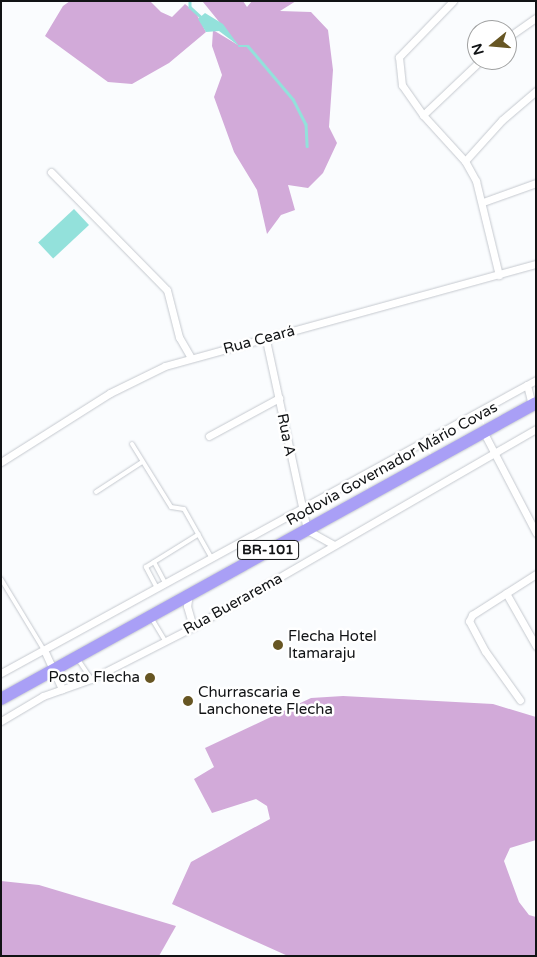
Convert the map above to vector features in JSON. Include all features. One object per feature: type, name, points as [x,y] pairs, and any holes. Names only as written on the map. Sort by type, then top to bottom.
[{"type":"highway","name":"Rodovia Governador Mário Covas","points":[[1,699],[534,404]]},
{"type":"street","points":[[453,1],[399,57],[402,85],[424,115],[465,161],[482,202],[499,275]]},
{"type":"street","points":[[517,31],[536,18]]},
{"type":"street","points":[[424,115],[471,70]]},
{"type":"street","points":[[465,161],[502,120],[536,91]]},
{"type":"street","points":[[51,172],[167,290],[179,337],[192,358]]},
{"type":"street","points":[[482,202],[536,183]]},
{"type":"street","name":"Rua Ceará","points":[[1,462],[140,376],[192,358],[266,340],[536,264]]},
{"type":"street","name":"Rua A","points":[[266,340],[307,530]]},
{"type":"street","points":[[1,673],[45,652],[211,557],[536,380]]},
{"type":"street","points":[[527,385],[534,404]]},
{"type":"street","points":[[209,436],[279,398]]},
{"type":"street","name":"Rua Buerarema","points":[[1,721],[43,696],[91,680],[193,627],[536,429]]},
{"type":"street","points":[[484,433],[536,533]]},
{"type":"street","points":[[307,530],[334,545]]},
{"type":"street","points":[[520,700],[485,651],[470,621],[472,615],[536,574]]},
{"type":"street","points":[[506,593],[536,646]]},
{"type":"street","points":[[188,594],[187,606],[193,627]]},
{"type":"street","points":[[45,652],[62,689]]},
{"type":"lane","points":[[132,444],[171,507],[184,510],[211,557]]},
{"type":"lane","points":[[96,492],[142,462]]},
{"type":"lane","points":[[157,588],[146,567],[199,534]]},
{"type":"lane","points":[[154,562],[165,583]]},
{"type":"lane","points":[[1,579],[45,652]]},
{"type":"lane","points":[[150,615],[165,641]]},
{"type":"lane","points":[[76,656],[91,680]]},
{"type":"shaded area","points":[[70,1],[150,1],[161,12],[172,17],[185,4],[196,13],[206,32],[169,63],[132,84],[108,82],[45,36],[63,6]]},
{"type":"shaded area","points":[[243,1],[247,7],[252,1],[296,1],[280,11],[311,12],[328,30],[333,70],[329,127],[337,143],[323,173],[308,188],[288,185],[295,210],[281,215],[267,234],[257,190],[234,152],[214,97],[222,75],[212,46],[213,30],[238,45],[203,2]]},
{"type":"shaded area","points":[[343,696],[493,704],[536,717],[536,840],[510,848],[504,861],[519,902],[529,915],[536,917],[536,956],[288,956],[172,904],[191,862],[270,819],[267,806],[256,799],[212,813],[194,779],[214,767],[205,748],[311,698]]},
{"type":"shaded area","points":[[1,881],[39,885],[176,926],[159,956],[1,956]]},
{"type":"water","points":[[205,13],[223,24],[239,46],[219,31],[206,32],[198,19]]},
{"type":"water","points":[[74,209],[89,225],[53,259],[38,242]]},
{"type":"waterway","points":[[190,1],[190,7],[201,17]]},
{"type":"waterway","points":[[239,46],[248,46],[293,99],[306,124],[307,146]]},
{"type":"place","name":"Flecha Hotel Itamaraju","points":[[278,645]]},
{"type":"place","name":"Posto Flecha","points":[[150,678]]},
{"type":"place","name":"Churrascaria e Lanchonete Flecha","points":[[188,701]]}]
